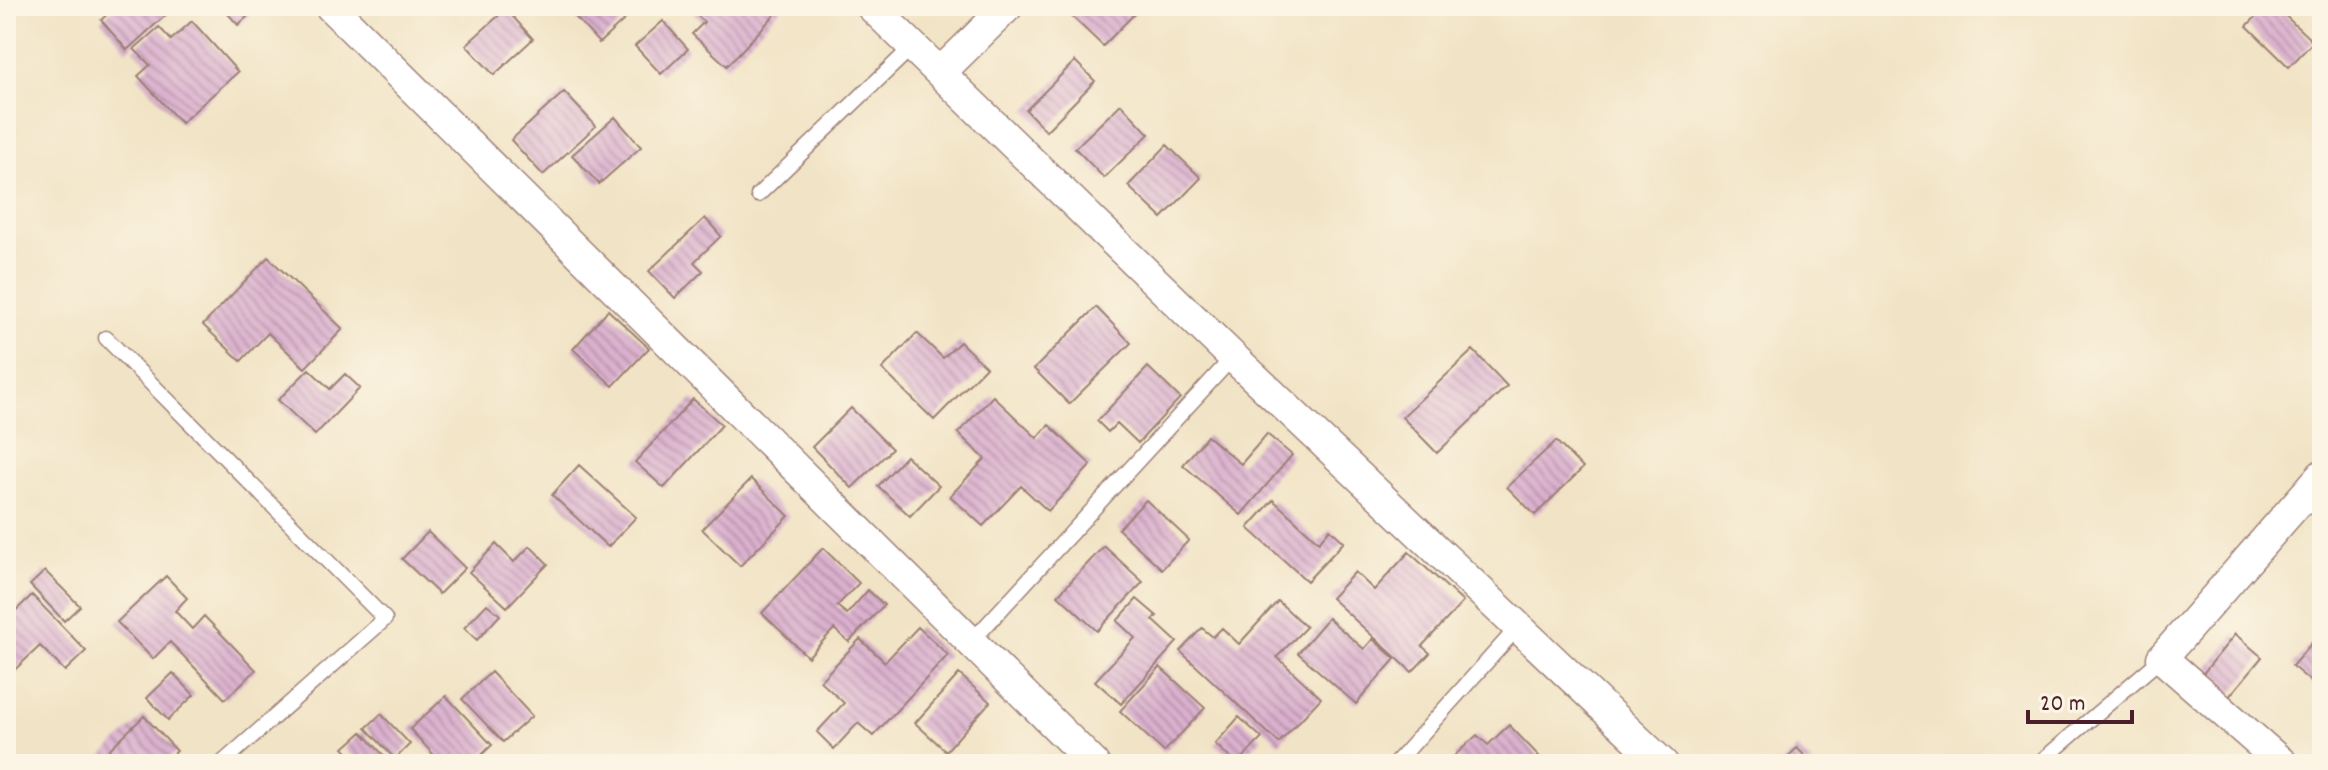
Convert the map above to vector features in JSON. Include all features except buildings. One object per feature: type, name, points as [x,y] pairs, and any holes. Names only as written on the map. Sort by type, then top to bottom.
[{"type":"street","points":[[330,6],[1094,764]]},
{"type":"street","points":[[871,6],[1233,357],[1663,764]]},
{"type":"street","points":[[940,73],[1008,6]]},
{"type":"street","points":[[2283,764],[2162,658],[2312,505],[2322,475]]},
{"type":"lane","points":[[758,195],[913,46]]},
{"type":"lane","points":[[106,338],[385,619],[221,764]]},
{"type":"lane","points":[[971,642],[1233,357]]},
{"type":"lane","points":[[1395,764],[1518,627]]},
{"type":"lane","points":[[2038,764],[2162,658]]}]
